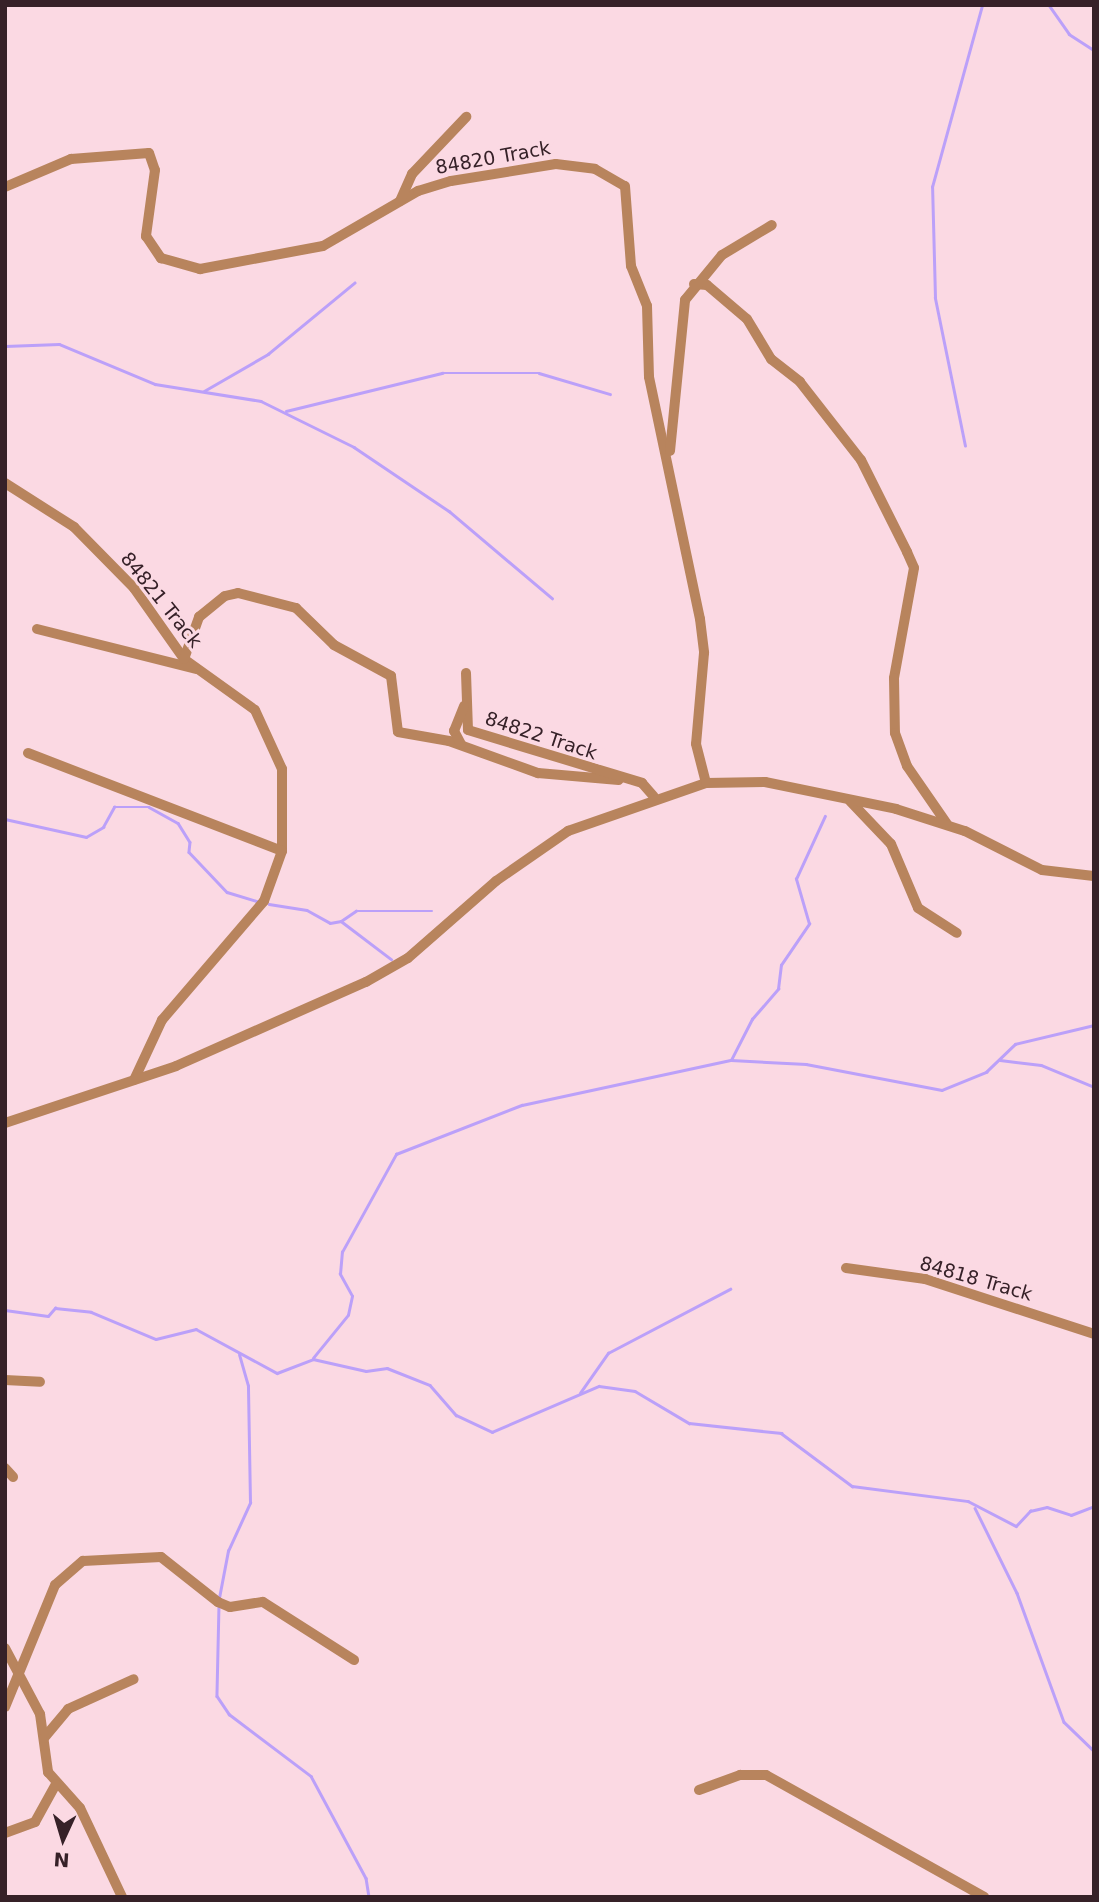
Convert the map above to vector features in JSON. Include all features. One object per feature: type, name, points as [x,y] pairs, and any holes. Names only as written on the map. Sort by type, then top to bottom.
[{"type":"street","points":[[400,201],[412,174],[466,117]]},
{"type":"street","name":"84820 Track","points":[[5,187],[71,159],[149,153],[155,170],[146,236],[161,258],[200,269],[312,250],[400,201],[443,183],[556,164],[595,169],[625,186],[631,266],[648,306],[649,377],[669,457],[704,653],[696,744],[706,783]]},
{"type":"street","points":[[669,457],[680,314],[694,284],[742,239],[772,225]]},
{"type":"street","points":[[694,284],[707,285],[747,319],[771,359],[800,382],[861,460],[907,552],[914,568],[894,678],[895,733],[907,766],[947,824]]},
{"type":"street","name":"84821 Track","points":[[5,483],[74,527],[134,588],[184,659],[256,709],[282,769],[282,850],[258,912],[162,1020],[134,1080]]},
{"type":"street","points":[[184,659],[199,617],[216,601],[239,593],[305,612],[324,638],[349,650],[397,685],[392,719],[398,732],[462,745],[538,773],[619,780]]},
{"type":"street","points":[[37,629],[196,669]]},
{"type":"street","name":"84822 Track","points":[[466,673],[465,723],[477,735],[554,754],[619,780],[642,783],[654,797]]},
{"type":"street","points":[[462,745],[454,731],[464,706]]},
{"type":"street","points":[[28,753],[282,850]]},
{"type":"street","points":[[5,1123],[237,1042],[366,982],[449,927],[535,851],[654,797],[706,783],[765,782],[947,824],[1042,870],[1094,876]]},
{"type":"street","points":[[850,801],[891,844],[918,908],[957,933]]},
{"type":"street","name":"84818 Track","points":[[846,1268],[925,1279],[1094,1334]]},
{"type":"street","points":[[5,1380],[40,1382]]},
{"type":"street","points":[[5,1468],[13,1477]]},
{"type":"street","points":[[5,1707],[22,1676],[46,1604],[68,1569],[151,1553],[218,1602],[230,1607],[263,1602],[354,1660]]},
{"type":"street","points":[[5,1648],[40,1714],[42,1741],[57,1784],[80,1808],[122,1897]]},
{"type":"street","points":[[42,1741],[68,1709],[134,1679]]},
{"type":"street","points":[[699,1790],[740,1775],[766,1775],[984,1897]]},
{"type":"street","points":[[5,1833],[35,1822],[57,1784]]},
{"type":"waterway","points":[[965,446],[935,298],[932,187],[982,5]]},
{"type":"waterway","points":[[1049,5],[1069,34],[1094,50]]},
{"type":"waterway","points":[[204,391],[268,354],[354,283]]},
{"type":"waterway","points":[[5,346],[59,344],[155,384],[261,401],[354,447],[449,511],[552,598]]},
{"type":"waterway","points":[[286,411],[442,373],[539,373],[610,394]]},
{"type":"waterway","points":[[5,819],[86,837],[103,827],[114,807],[149,807],[178,823],[190,842],[189,852],[227,892],[260,902]]},
{"type":"waterway","points":[[731,1060],[752,1019],[778,989],[781,965],[809,924],[796,879],[825,816]]},
{"type":"waterway","points":[[269,904],[307,910],[330,923],[341,921],[391,959]]},
{"type":"waterway","points":[[341,921],[356,911],[432,911]]},
{"type":"waterway","points":[[313,1358],[348,1315],[352,1296],[340,1274],[342,1252],[396,1154],[522,1105],[731,1060],[806,1064],[942,1090],[986,1072],[1015,1044],[1094,1025]]},
{"type":"waterway","points":[[1000,1060],[1041,1065],[1094,1087]]},
{"type":"waterway","points":[[580,1393],[608,1353],[730,1289]]},
{"type":"waterway","points":[[5,1310],[48,1316],[55,1308],[91,1312],[156,1339],[196,1329],[277,1373],[313,1359],[366,1371],[387,1368],[430,1385],[456,1415],[492,1432],[599,1386],[635,1391],[689,1423],[781,1433],[852,1486],[968,1501],[1016,1526],[1030,1511],[1047,1507],[1071,1515],[1094,1506]]},
{"type":"waterway","points":[[219,1598],[228,1551],[250,1503],[248,1386],[239,1355]]},
{"type":"waterway","points":[[975,1508],[1017,1593],[1064,1722],[1094,1751]]},
{"type":"waterway","points":[[219,1605],[217,1696],[229,1714],[311,1776],[366,1878],[369,1897]]}]
